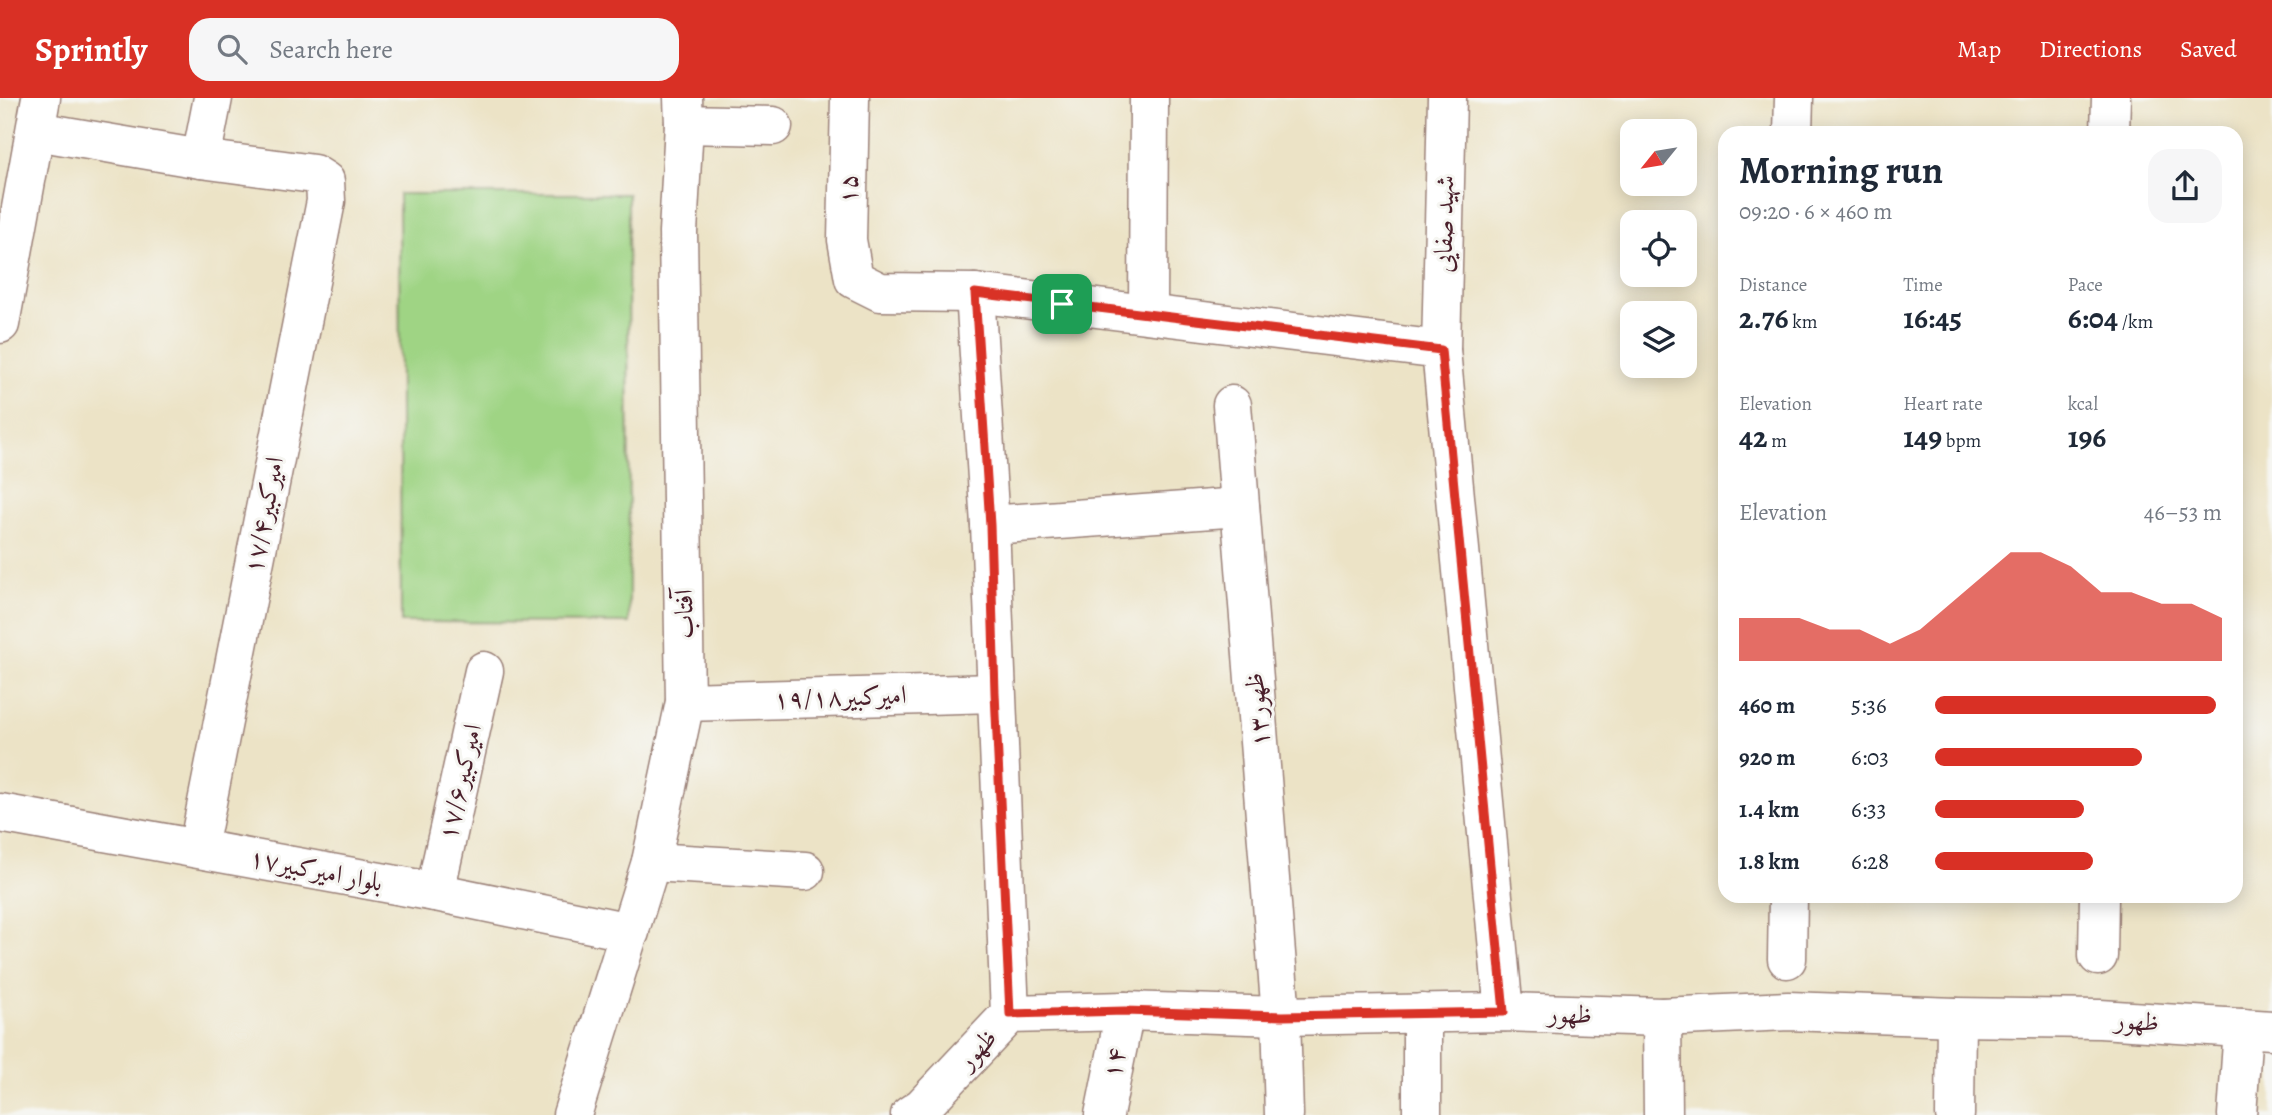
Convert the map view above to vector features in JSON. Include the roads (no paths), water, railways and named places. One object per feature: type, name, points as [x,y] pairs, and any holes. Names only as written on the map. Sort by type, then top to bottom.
[{"type":"street","points":[[0,324],[38,114],[201,159],[213,98]]},
{"type":"street","name":"۱۵","points":[[850,98],[847,240],[854,279],[880,292],[975,293]]},
{"type":"street","points":[[1149,98],[1149,314]]},
{"type":"street","name":"شهید صفایی","points":[[1447,98],[1441,350],[1504,1012]]},
{"type":"street","points":[[1793,126],[1794,98]]},
{"type":"street","points":[[2110,126],[2111,98]]},
{"type":"street","points":[[683,111],[773,126]]},
{"type":"street","name":"آفتاب","points":[[572,1115],[651,862],[685,702],[678,232],[683,111]]},
{"type":"street","name":"امیرکبیر۱۷/۴","points":[[198,848],[326,201],[325,181],[314,174],[201,159]]},
{"type":"street","points":[[1010,1014],[990,525],[975,293],[1441,350]]},
{"type":"street","name":"ظهور۱۳","points":[[1232,405],[1282,1016],[1284,1115]]},
{"type":"street","points":[[990,525],[1240,507]]},
{"type":"street","name":"امیرکبیر۱۷/۶","points":[[435,892],[484,671]]},
{"type":"street","name":"امیرکبیر۱۹/۱۸","points":[[685,702],[995,693]]},
{"type":"street","name":"بلوار امیرکبیر۱۷","points":[[0,813],[435,892],[630,932]]},
{"type":"street","points":[[651,862],[805,871]]},
{"type":"street","points":[[1787,959],[1788,903]]},
{"type":"street","points":[[2098,956],[2099,903]]},
{"type":"street","name":"ظهور","points":[[910,1115],[922,1107],[1010,1014],[1125,1011],[1282,1016],[1504,1012],[1662,1017],[1788,1011],[1956,1017],[2100,1018],[2258,1029]]},
{"type":"street","name":"۱۴","points":[[1104,1115],[1125,1011]]},
{"type":"street","points":[[1422,1013],[1422,1115]]},
{"type":"street","points":[[1662,1017],[1663,1115]]},
{"type":"street","points":[[1955,1115],[1956,1017]]},
{"type":"street","points":[[2237,1115],[2258,1029]]}]
